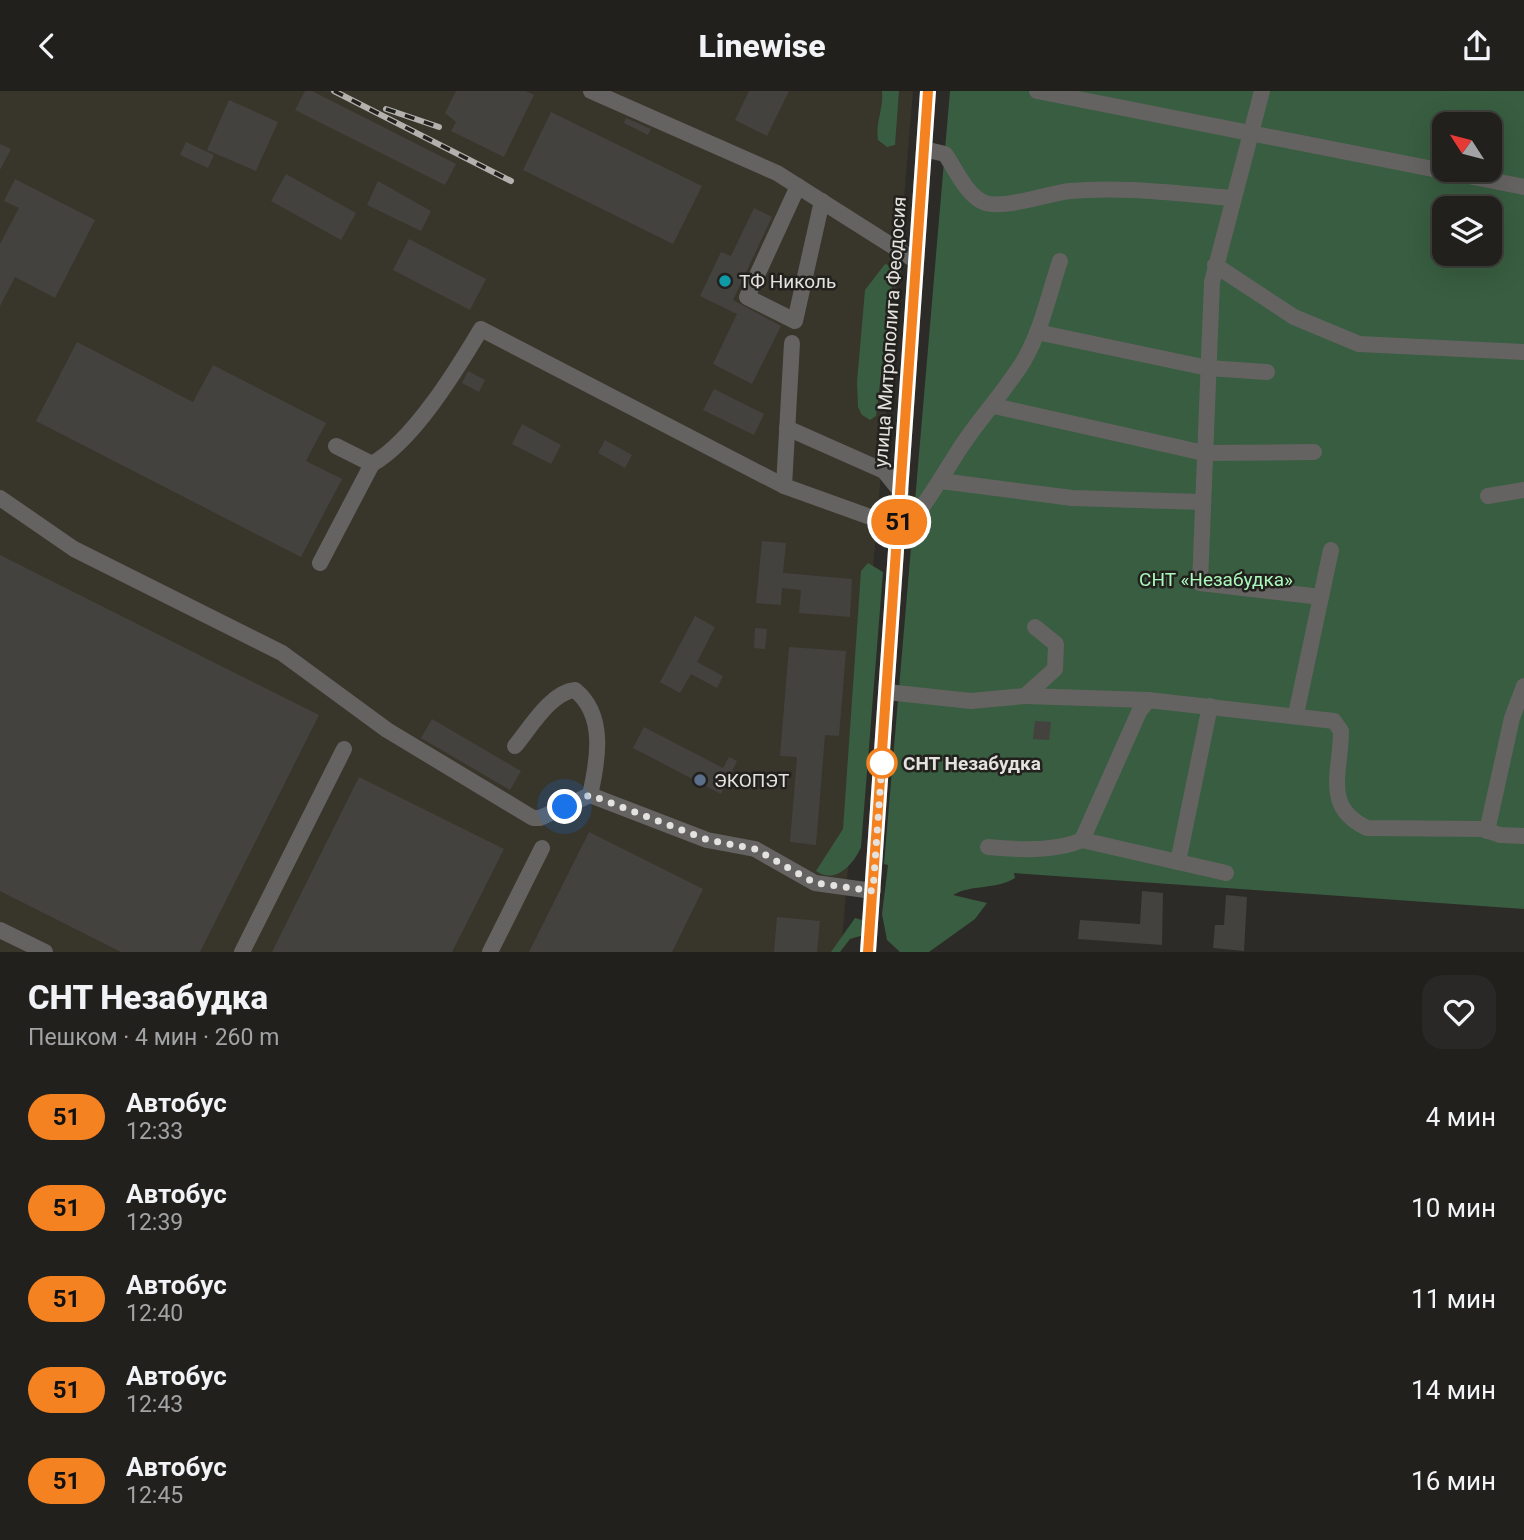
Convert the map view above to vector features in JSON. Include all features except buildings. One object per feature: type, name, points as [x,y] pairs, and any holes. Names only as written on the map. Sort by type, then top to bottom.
[{"type":"street","points":[[591,91],[777,173],[916,261]]},
{"type":"street","name":"улица Митрополита Феодосия","points":[[868,952],[928,91]]},
{"type":"street","points":[[1037,91],[1524,187]]},
{"type":"street","points":[[1262,91],[1215,265],[1208,368],[1200,583],[1321,597]]},
{"type":"street","points":[[924,149],[945,154],[971,192],[981,202],[994,205],[1070,191],[1146,191],[1232,198]]},
{"type":"street","points":[[798,186],[747,297],[795,321],[822,201]]},
{"type":"street","points":[[320,563],[372,464],[392,453],[458,367],[481,330],[784,486],[898,531],[921,512],[957,452],[993,406],[1024,359],[1037,333],[1060,261]]},
{"type":"street","points":[[1215,265],[1294,317],[1359,344],[1524,352]]},
{"type":"street","points":[[1037,333],[1208,368],[1267,372]]},
{"type":"street","points":[[784,486],[792,343]]},
{"type":"street","points":[[993,406],[1204,453],[1314,452]]},
{"type":"street","points":[[787,428],[884,471],[901,492]]},
{"type":"street","points":[[336,446],[372,464]]},
{"type":"street","points":[[941,481],[1072,498],[1202,502]]},
{"type":"street","points":[[1488,496],[1524,490]]},
{"type":"street","points":[[0,498],[74,549],[282,653],[387,730],[533,818],[540,818],[590,795],[708,840],[755,849],[815,883],[873,891]]},
{"type":"street","points":[[1296,714],[1331,551]]},
{"type":"street","points":[[1025,696],[1055,669],[1056,644],[1035,627]]},
{"type":"street","points":[[1487,831],[1512,718],[1524,687]]},
{"type":"street","points":[[516,746],[553,702],[565,691],[575,690],[585,698],[593,715],[597,765],[590,795]]},
{"type":"street","points":[[887,692],[971,701],[1025,696],[1148,700],[1334,720],[1341,731],[1337,790],[1340,808],[1351,820],[1367,828],[1487,831],[1524,836]]},
{"type":"street","points":[[1082,840],[1139,712],[1148,700]]},
{"type":"street","points":[[1178,862],[1210,706]]},
{"type":"street","points":[[242,952],[344,749]]},
{"type":"street","points":[[988,847],[1035,848],[1071,845],[1082,840],[1226,873]]},
{"type":"street","points":[[490,952],[542,848]]},
{"type":"street","points":[[0,930],[45,952]]},
{"type":"shaded area","points":[[0,91],[913,91],[841,952],[0,952]]},
{"type":"green space","points":[[882,91],[899,91],[895,145],[887,147],[878,140],[877,134]]},
{"type":"green space","name":"СНТ «Незабудка»","points":[[950,91],[1524,91],[1524,909],[1014,873],[1015,878],[1008,882],[968,889],[953,895],[987,903],[975,919],[929,952],[900,952],[887,940],[882,914],[888,865],[884,864]]},
{"type":"green space","points":[[885,264],[901,269],[901,277],[892,283],[876,416],[870,420],[862,415],[858,407],[857,382],[865,290]]},
{"type":"green space","points":[[868,563],[883,572],[861,847],[849,866],[830,876],[816,871],[843,829],[861,571]]},
{"type":"green space","points":[[855,918],[862,920],[865,925],[864,935],[850,939],[840,952],[831,952]]},
{"type":"railway","points":[[334,91],[511,181]]},
{"type":"railway","points":[[386,109],[439,127]]},
{"type":"bus line","name":"51","points":[[868,952],[928,91]]},
{"type":"place","name":"ТФ Николь","points":[[725,281]]},
{"type":"place","name":"СНТ Незабудка","points":[[882,763]]},
{"type":"place","name":"ЭКОПЭТ","points":[[700,780]]},
{"type":"route","points":[[565,807],[590,795],[708,840],[755,849],[815,883],[873,891],[882,763]]}]
